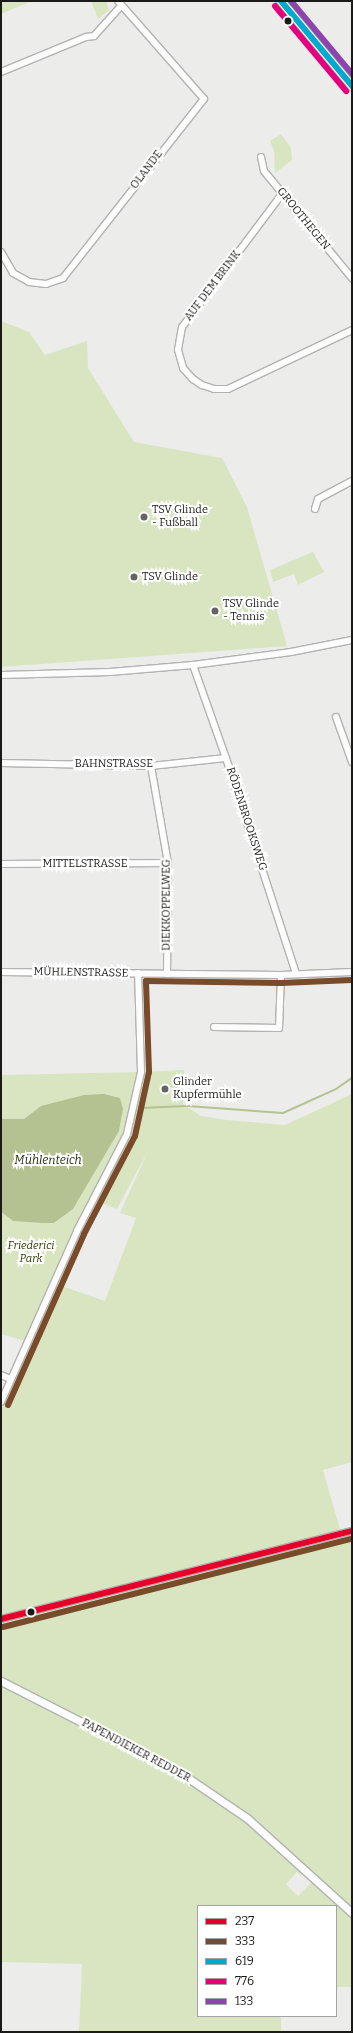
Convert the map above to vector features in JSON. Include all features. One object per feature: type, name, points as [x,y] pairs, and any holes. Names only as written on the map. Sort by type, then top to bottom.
[{"type":"main road","points":[[281,1],[352,86]]},
{"type":"street","name":"OLANDE","points":[[1,72],[86,37],[94,36],[120,4],[204,99],[63,278],[46,284],[29,282],[13,273],[1,252]]},
{"type":"street","name":"GROOTHEGEN","points":[[261,157],[264,171],[352,278]]},
{"type":"street","name":"AUF DEM BRINK","points":[[282,194],[182,327],[178,350],[183,368],[193,379],[202,385],[217,389],[228,389],[352,330]]},
{"type":"street","points":[[315,509],[318,499],[352,481]]},
{"type":"street","points":[[1,675],[110,672],[193,665],[291,652],[352,640]]},
{"type":"street","name":"RÖDENBROOKSWEG","points":[[193,665],[226,758],[296,974]]},
{"type":"street","points":[[336,717],[352,762]]},
{"type":"street","name":"BAHNSTRASSE","points":[[1,763],[151,766],[226,758]]},
{"type":"street","name":"DIEKKOPPELWEG","points":[[151,766],[168,863],[167,974]]},
{"type":"street","name":"MITTELSTRASSE","points":[[1,864],[168,863]]},
{"type":"street","name":"MÜHLENSTRASSE","points":[[1,972],[281,975],[352,972]]},
{"type":"street","points":[[1,1402],[77,1231],[127,1134],[141,1072],[138,973]]},
{"type":"street","points":[[214,1027],[279,1028],[281,975]]},
{"type":"street","points":[[1,1375],[10,1379]]},
{"type":"street","points":[[1,1619],[352,1531]]},
{"type":"street","name":"PAPENDIEKER REDDER","points":[[1,1680],[178,1771],[247,1818],[352,1913]]},
{"type":"green space","points":[[1,1],[32,1],[1,14]]},
{"type":"green space","points":[[91,1],[106,1],[109,10],[98,19]]},
{"type":"green space","points":[[281,134],[291,148],[292,160],[275,173],[274,151],[270,141]]},
{"type":"green space","name":"TSV Glinde","points":[[1,321],[29,332],[45,355],[87,341],[88,368],[134,442],[222,458],[247,507],[287,646],[1,667]]},
{"type":"green space","points":[[313,552],[324,572],[298,585],[294,574],[273,582],[270,570]]},
{"type":"green space","points":[[184,1070],[183,1104],[201,1116],[227,1120],[285,1125],[352,1094],[352,1462],[323,1470],[342,1536],[352,1534],[352,1987],[337,1987],[337,1905],[197,1905],[197,2017],[281,2017],[281,2032],[79,2032],[82,1964],[1,1962],[1,1411],[56,1284],[105,1301],[136,1218],[120,1213],[148,1151],[117,1209],[96,1201],[127,1134],[141,1072]],"holes":[[[297,1872],[301,1876],[305,1872],[314,1880],[298,1896],[286,1884]]]},
{"type":"green space","name":"Friederici Park","points":[[139,1072],[125,1134],[25,1341],[1,1334],[1,1212],[13,1221],[54,1223],[73,1209],[119,1131],[123,1109],[42,1106],[24,1119],[1,1119],[1,1075]]},
{"type":"water","name":"Mühlenteich","points":[[104,1094],[120,1098],[123,1109],[119,1131],[73,1209],[54,1223],[13,1221],[1,1212],[1,1119],[24,1119],[41,1106],[84,1095]]},
{"type":"waterway","points":[[140,1108],[187,1106],[283,1113],[336,1089],[352,1078]]},
{"type":"transit line","name":"619","points":[[281,1],[352,86]]},
{"type":"transit line","name":"133","points":[[291,1],[352,74]]},
{"type":"transit line","name":"776","points":[[275,6],[346,91]]},
{"type":"transit line","name":"333","points":[[8,1405],[84,1234],[135,1136],[149,1072],[146,981],[281,983],[352,980]]},
{"type":"transit line","name":"237","points":[[1,1619],[352,1531]]},
{"type":"transit line","name":"333","points":[[3,1627],[352,1539]]},
{"type":"place","name":"TSV Glinde - Fußball","points":[[144,517]]},
{"type":"place","name":"TSV Glinde","points":[[134,577]]},
{"type":"place","name":"TSV Glinde - Tennis","points":[[215,611]]},
{"type":"place","name":"Glinder Kupfermühle","points":[[165,1089]]}]
